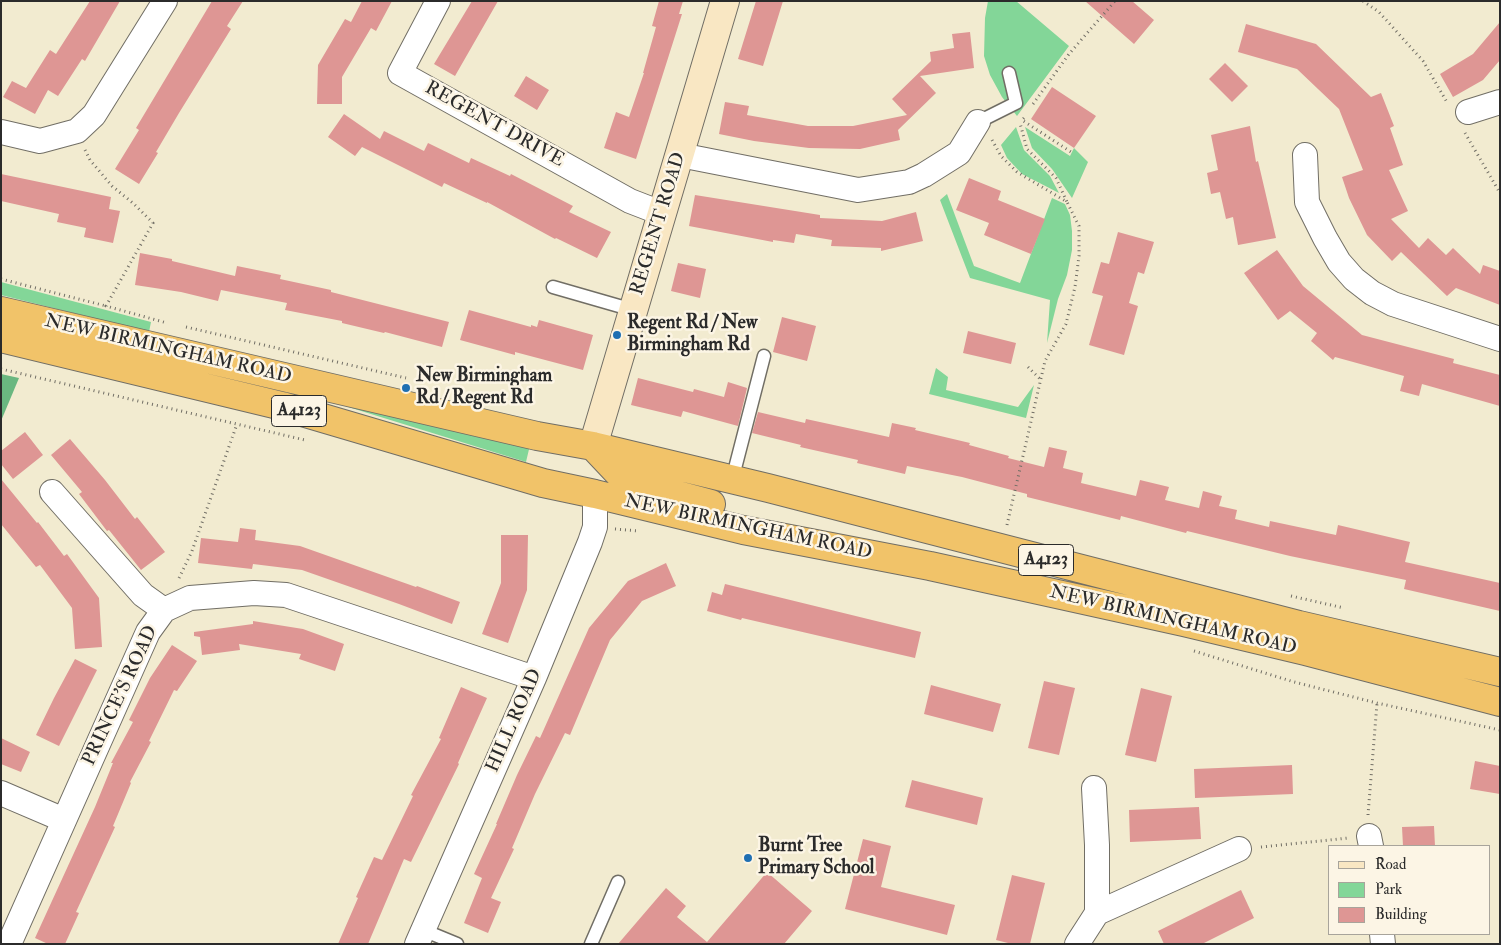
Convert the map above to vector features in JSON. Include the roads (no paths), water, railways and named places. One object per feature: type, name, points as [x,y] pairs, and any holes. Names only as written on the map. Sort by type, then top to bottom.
[{"type":"highway","name":"NEW BIRMINGHAM ROAD","points":[[1,310],[537,436],[593,446],[1289,623],[1494,670]]},
{"type":"highway","name":"NEW BIRMINGHAM ROAD","points":[[1,338],[282,406],[543,484],[595,494],[742,530],[930,566],[1194,624],[1490,699]]},
{"type":"highway","points":[[593,446],[595,494]]},
{"type":"highway","points":[[593,446],[626,481],[930,566]]},
{"type":"highway","points":[[1490,699],[1494,670]]},
{"type":"street","points":[[1,132],[40,141],[77,131],[94,115],[165,1]]},
{"type":"street","name":"REGENT DRIVE","points":[[438,1],[400,73],[630,201],[662,213]]},
{"type":"street","name":"REGENT ROAD","points":[[593,446],[725,1]]},
{"type":"street","points":[[1464,122],[1500,102]]},
{"type":"street","points":[[680,155],[858,190],[909,182],[924,176],[959,154],[978,122]]},
{"type":"street","points":[[1305,154],[1307,202],[1339,262],[1354,278],[1372,293],[1393,304],[1500,339]]},
{"type":"street","points":[[52,492],[144,595],[164,610]]},
{"type":"street","name":"HILL ROAD","points":[[420,937],[534,678],[590,542],[595,527],[595,494]]},
{"type":"street","name":"PRINCE'S ROAD","points":[[9,944],[148,632],[164,610],[190,598],[254,593],[286,595],[534,678]]},
{"type":"street","points":[[1077,944],[1097,913],[1097,845],[1094,788]]},
{"type":"street","points":[[1,793],[64,820]]},
{"type":"street","points":[[1097,913],[1239,849]]},
{"type":"lane","points":[[978,122],[1016,103],[1008,73]]},
{"type":"lane","points":[[553,287],[633,310]]},
{"type":"lane","points":[[732,480],[764,356]]},
{"type":"lane","points":[[591,944],[618,882]]},
{"type":"lane","points":[[420,937],[457,944]]},
{"type":"place","name":"Regent Rd / New Birmingham Rd","points":[[617,335]]},
{"type":"place","name":"New Birmingham Rd / Regent Rd","points":[[406,388]]},
{"type":"place","name":"Burnt Tree Primary School","points":[[748,858]]}]
